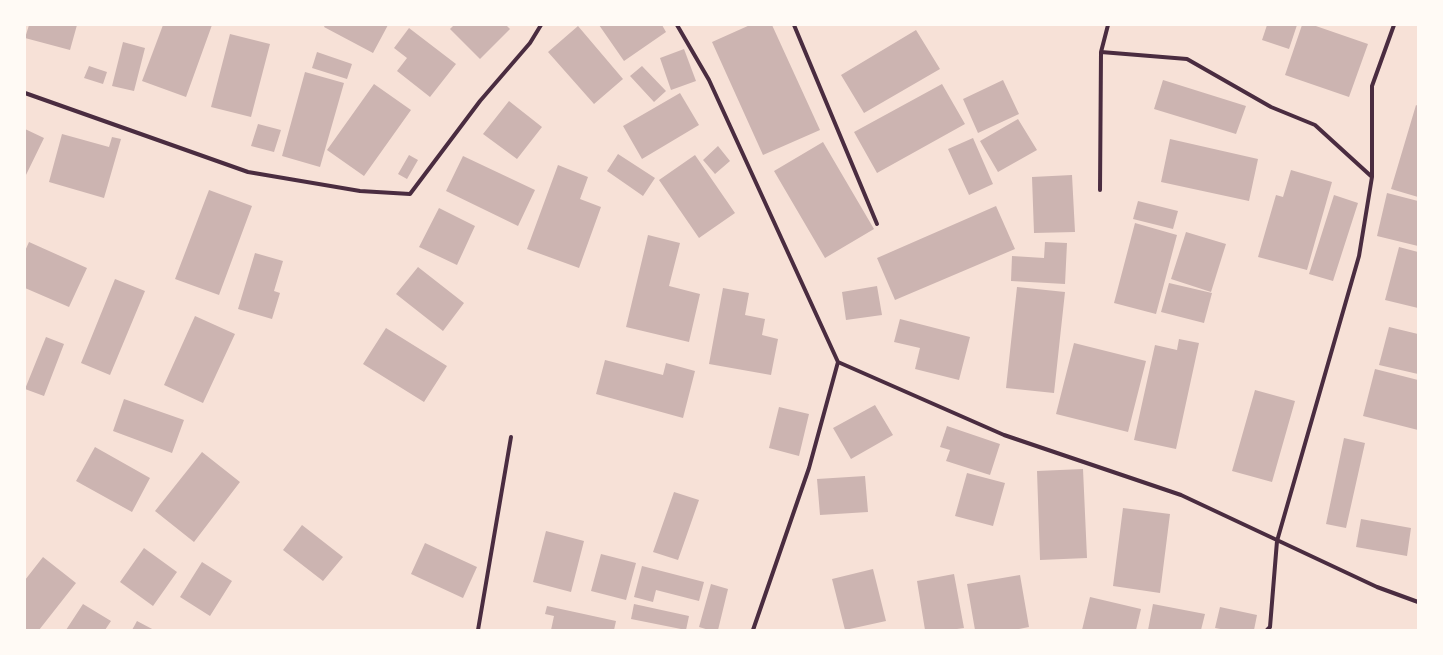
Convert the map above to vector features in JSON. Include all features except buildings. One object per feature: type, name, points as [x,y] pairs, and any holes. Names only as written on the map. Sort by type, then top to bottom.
[{"type":"street","points":[[25,93],[248,172],[360,192],[410,194],[480,101],[530,43],[541,25]]},
{"type":"street","points":[[677,25],[709,80],[838,362],[809,468],[753,630]]},
{"type":"street","points":[[794,25],[877,224]]},
{"type":"street","points":[[1100,190],[1101,52],[1108,25]]},
{"type":"street","points":[[1267,630],[1270,627],[1277,541],[1359,256],[1372,176],[1372,86],[1394,25]]},
{"type":"street","points":[[1101,52],[1187,59],[1271,107],[1315,124],[1372,176]]},
{"type":"street","points":[[838,362],[1004,435],[1181,496],[1377,587],[1418,602]]},
{"type":"street","points":[[478,630],[511,437]]}]
